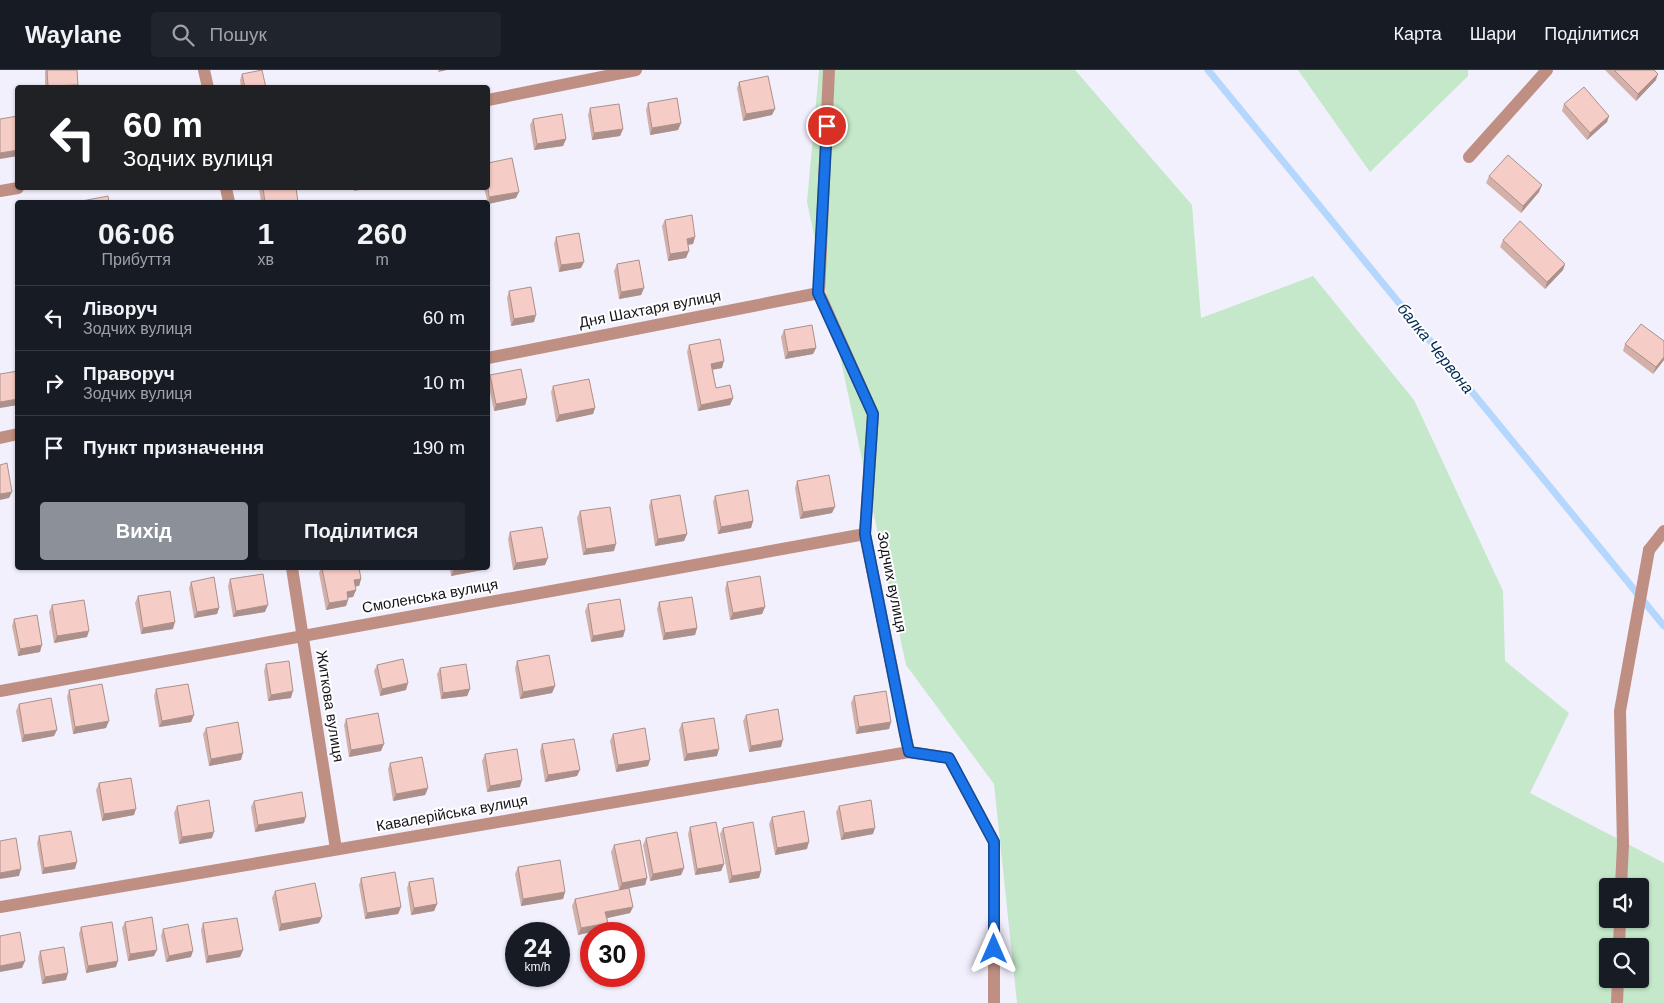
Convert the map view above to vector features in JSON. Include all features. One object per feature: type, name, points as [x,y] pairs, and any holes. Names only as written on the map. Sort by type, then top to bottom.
[{"type":"street","points":[[204,70],[207,85]]},
{"type":"street","points":[[490,100],[636,70]]},
{"type":"street","name":"Зодчих вулиця","points":[[829,70],[818,293],[873,414],[865,534],[909,752]]},
{"type":"street","points":[[1470,157],[1547,70]]},
{"type":"street","points":[[0,191],[15,188]]},
{"type":"street","name":"Дня Шахтаря вулиця","points":[[490,358],[818,293]]},
{"type":"street","points":[[0,438],[15,435]]},
{"type":"street","points":[[1621,878],[1623,845],[1620,711],[1649,550],[1664,531]]},
{"type":"street","name":"Смоленська вулиця","points":[[0,691],[865,534]]},
{"type":"street","name":"Житкова вулиця","points":[[292,570],[336,849]]},
{"type":"street","points":[[909,752],[949,758],[994,842],[994,1003]]},
{"type":"street","name":"Кавалерійська вулиця","points":[[0,907],[909,752]]},
{"type":"street","points":[[1617,1003],[1618,988]]},
{"type":"green space","points":[[819,70],[1075,70],[1192,205],[1201,318],[1313,276],[1414,400],[1503,591],[1505,661],[1569,713],[1530,793],[1664,863],[1664,1003],[1017,1003],[994,784],[906,665],[807,202]]},
{"type":"green space","points":[[1298,70],[1468,70],[1468,76],[1370,172]]},
{"type":"building","points":[[47,70],[77,70],[78,85],[48,85]]},
{"type":"building","points":[[262,70],[265,85],[244,85],[242,74]]},
{"type":"building","points":[[1614,70],[1654,70],[1658,74],[1638,94]]},
{"type":"building","points":[[768,76],[775,109],[746,114],[739,82]]},
{"type":"building","points":[[1584,87],[1609,116],[1590,133],[1564,104]]},
{"type":"building","points":[[677,98],[681,123],[652,128],[648,103]]},
{"type":"building","points":[[619,104],[623,129],[594,133],[590,108]]},
{"type":"building","points":[[562,114],[566,139],[537,144],[533,119]]},
{"type":"building","points":[[15,116],[15,150],[0,153],[0,119]]},
{"type":"building","points":[[1508,155],[1542,185],[1523,206],[1489,176]]},
{"type":"building","points":[[512,158],[519,192],[489,197],[490,163]]},
{"type":"building","points":[[263,190],[296,190],[298,200],[265,200]]},
{"type":"building","points":[[108,196],[109,200],[87,200]]},
{"type":"building","points":[[692,215],[695,237],[687,239],[689,251],[670,254],[665,220]]},
{"type":"building","points":[[1520,221],[1565,264],[1547,282],[1503,240]]},
{"type":"building","points":[[579,233],[584,262],[561,265],[556,237]]},
{"type":"building","points":[[639,260],[644,288],[621,292],[617,264]]},
{"type":"building","points":[[531,287],[536,315],[514,319],[509,291]]},
{"type":"building","points":[[1641,324],[1664,341],[1664,357],[1656,367],[1625,344]]},
{"type":"building","points":[[812,325],[816,348],[788,352],[784,330]]},
{"type":"building","points":[[720,339],[724,361],[711,364],[716,388],[730,385],[733,398],[701,405],[689,345]]},
{"type":"building","points":[[521,369],[527,398],[496,404],[490,375]]},
{"type":"building","points":[[15,372],[15,400],[0,402],[0,374]]},
{"type":"building","points":[[589,379],[595,408],[559,415],[553,386]]},
{"type":"building","points":[[7,463],[12,492],[0,494],[0,465]]},
{"type":"building","points":[[829,475],[835,507],[803,512],[797,481]]},
{"type":"building","points":[[748,490],[753,521],[721,527],[715,496]]},
{"type":"building","points":[[680,495],[687,534],[658,539],[651,500]]},
{"type":"building","points":[[610,507],[616,544],[586,549],[580,511]]},
{"type":"building","points":[[542,527],[548,558],[516,563],[510,532]]},
{"type":"building","points":[[322,570],[359,570],[361,579],[354,580],[356,590],[347,592],[348,600],[329,603]]},
{"type":"building","points":[[263,574],[268,605],[236,611],[230,579]]},
{"type":"building","points":[[760,576],[765,607],[733,613],[727,582]]},
{"type":"building","points":[[214,577],[219,608],[197,612],[191,582]]},
{"type":"building","points":[[170,591],[175,622],[143,628],[138,596]]},
{"type":"building","points":[[692,597],[697,628],[665,633],[659,602]]},
{"type":"building","points":[[620,599],[625,630],[593,636],[588,604]]},
{"type":"building","points":[[84,600],[89,631],[57,636],[52,605]]},
{"type":"building","points":[[37,615],[42,645],[20,649],[14,619]]},
{"type":"building","points":[[549,655],[555,686],[523,692],[517,661]]},
{"type":"building","points":[[403,659],[408,683],[382,689],[377,665]]},
{"type":"building","points":[[289,661],[293,691],[271,695],[266,664]]},
{"type":"building","points":[[466,664],[470,689],[443,693],[440,668]]},
{"type":"building","points":[[102,684],[109,721],[75,727],[69,690]]},
{"type":"building","points":[[188,684],[194,715],[162,721],[156,689]]},
{"type":"building","points":[[886,691],[891,722],[859,727],[854,696]]},
{"type":"building","points":[[51,698],[57,730],[24,735],[19,704]]},
{"type":"building","points":[[778,709],[783,740],[751,746],[746,715]]},
{"type":"building","points":[[378,713],[384,744],[351,750],[346,719]]},
{"type":"building","points":[[714,718],[719,749],[687,754],[682,723]]},
{"type":"building","points":[[238,722],[243,753],[211,759],[206,728]]},
{"type":"building","points":[[645,728],[650,760],[618,765],[613,734]]},
{"type":"building","points":[[574,739],[580,770],[548,775],[542,744]]},
{"type":"building","points":[[517,749],[522,780],[490,786],[485,754]]},
{"type":"building","points":[[422,757],[428,788],[396,794],[390,763]]},
{"type":"building","points":[[131,778],[136,809],[104,814],[99,783]]},
{"type":"building","points":[[302,792],[306,817],[258,825],[254,801]]},
{"type":"building","points":[[209,800],[214,832],[182,837],[177,806]]},
{"type":"building","points":[[871,800],[875,828],[844,833],[839,806]]},
{"type":"building","points":[[804,811],[809,842],[777,848],[772,817]]},
{"type":"building","points":[[716,822],[724,864],[697,869],[690,827]]},
{"type":"building","points":[[753,822],[761,871],[732,876],[723,828]]},
{"type":"building","points":[[71,831],[77,862],[44,868],[39,836]]},
{"type":"building","points":[[677,832],[684,868],[653,874],[646,838]]},
{"type":"building","points":[[16,838],[21,869],[0,873],[0,841]]},
{"type":"building","points":[[640,840],[647,878],[622,883],[614,845]]},
{"type":"building","points":[[560,860],[565,892],[523,899],[518,867]]},
{"type":"building","points":[[395,872],[401,907],[367,913],[361,878]]},
{"type":"building","points":[[433,878],[437,904],[414,908],[409,882]]},
{"type":"building","points":[[315,883],[322,917],[281,924],[275,891]]},
{"type":"building","points":[[629,888],[633,907],[605,912],[608,922],[580,923],[575,899]]},
{"type":"building","points":[[152,917],[157,950],[130,954],[125,922]]},
{"type":"building","points":[[237,918],[243,950],[208,956],[203,923]]},
{"type":"building","points":[[112,922],[118,961],[88,966],[81,927]]},
{"type":"building","points":[[188,924],[193,951],[169,956],[163,929]]},
{"type":"building","points":[[20,932],[25,961],[0,966],[0,936]]},
{"type":"building","points":[[64,947],[68,973],[45,977],[40,951]]},
{"type":"waterway","name":"балка Червона","points":[[1208,70],[1664,626]]},
{"type":"route","points":[[827,126],[818,293],[873,414],[865,534],[905,734],[909,752],[949,758],[994,842],[994,949]]}]
